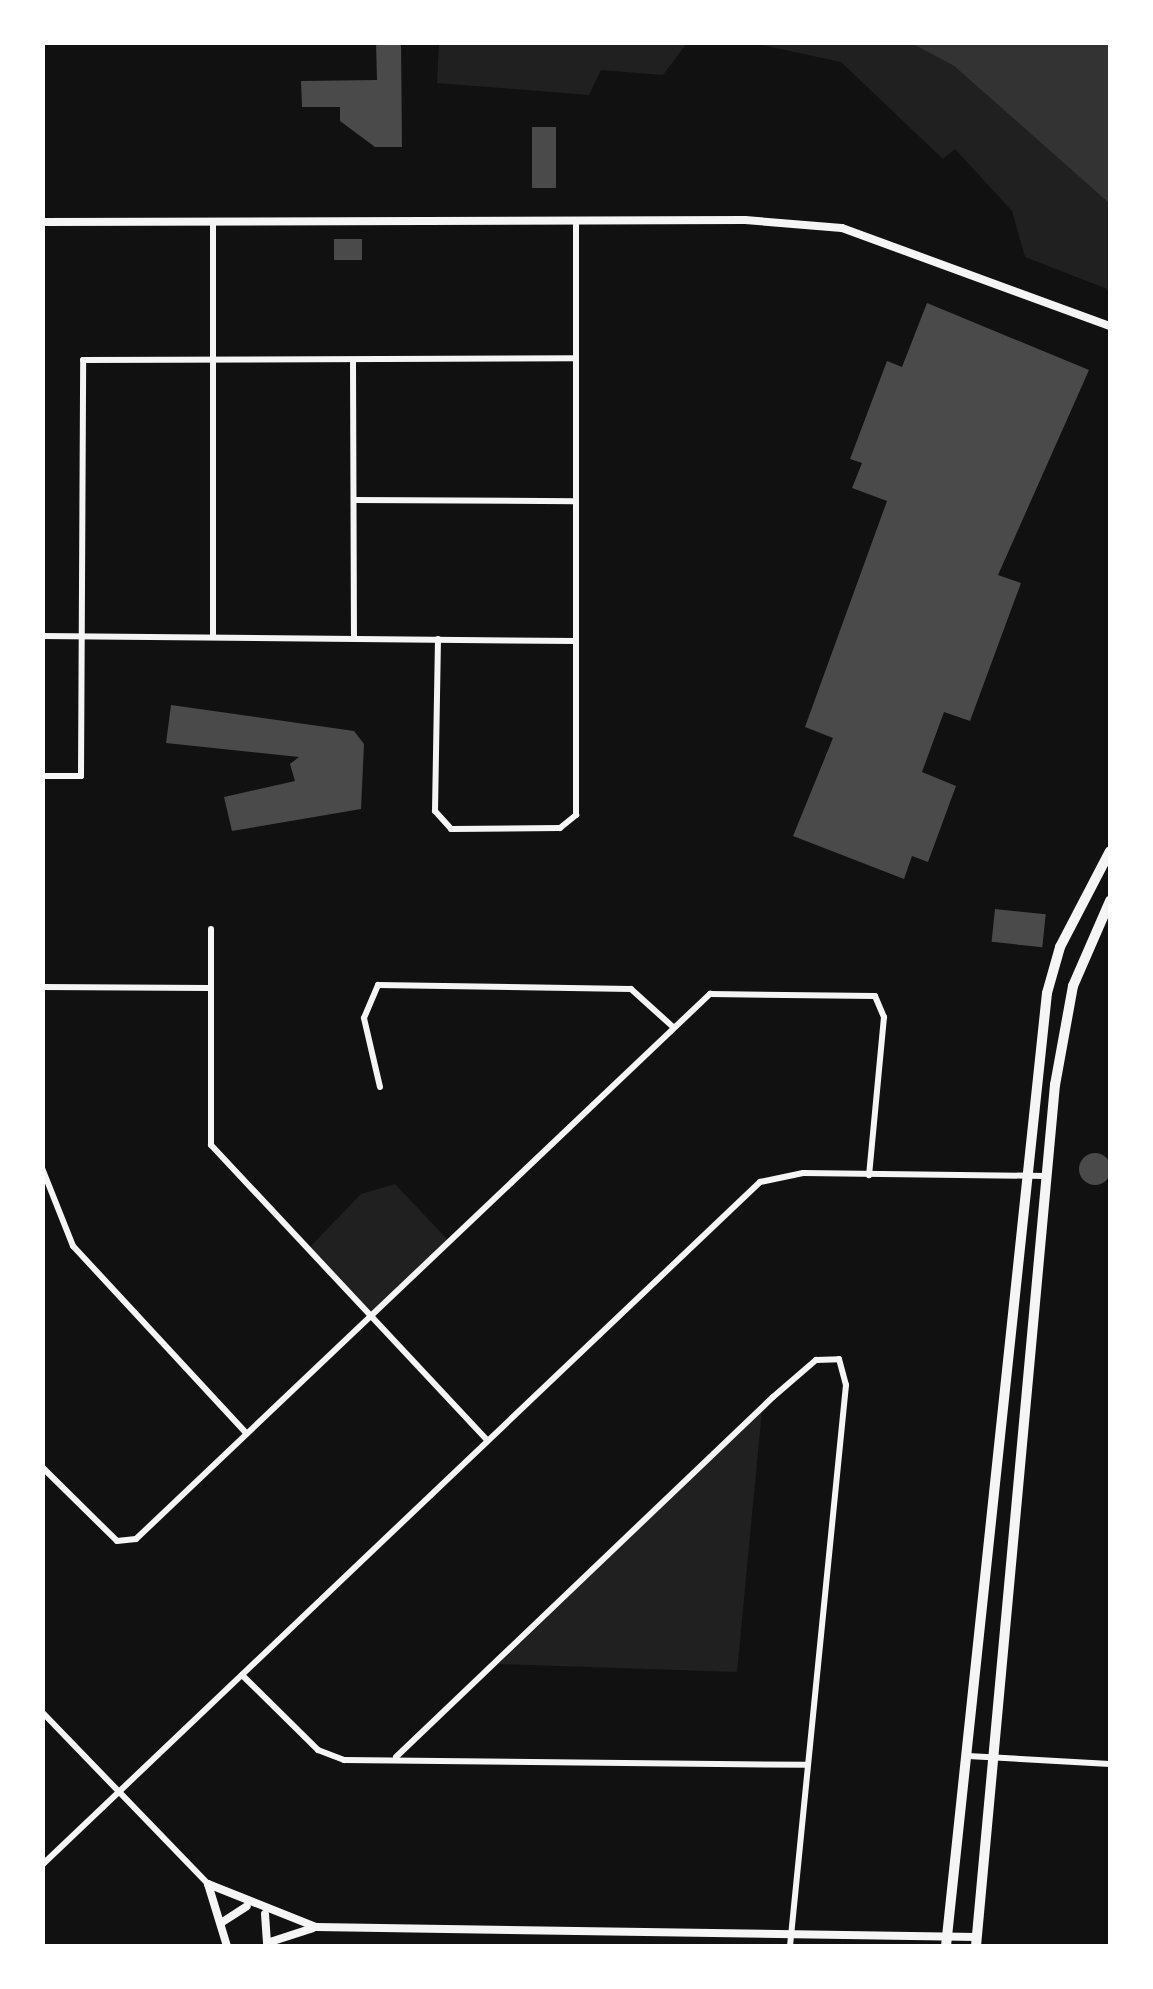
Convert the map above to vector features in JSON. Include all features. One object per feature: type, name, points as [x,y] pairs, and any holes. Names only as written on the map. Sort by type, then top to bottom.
[{"type":"highway","points":[[946,1941],[968,1756],[1024,1176],[1048,993],[1060,947],[1110,851]]},
{"type":"highway","points":[[977,1942],[1047,1176],[1074,986],[1105,921],[1110,900]]},
{"type":"street","points":[[42,222],[213,219],[842,228],[1110,326]]},
{"type":"street","points":[[213,219],[213,637]]},
{"type":"street","points":[[438,639],[436,811],[451,829],[560,828],[576,815],[576,222]]},
{"type":"street","points":[[42,776],[81,776],[83,360],[213,354],[353,360],[576,358]]},
{"type":"street","points":[[353,360],[354,638]]},
{"type":"street","points":[[354,500],[576,501]]},
{"type":"street","points":[[42,636],[576,641]]},
{"type":"street","points":[[211,929],[211,1145],[487,1440]]},
{"type":"street","points":[[380,1087],[364,1018],[378,985],[631,989],[672,1026]]},
{"type":"street","points":[[42,987],[210,988]]},
{"type":"street","points":[[42,1466],[123,1542],[246,1433],[710,994],[876,996],[884,1017],[868,1174]]},
{"type":"street","points":[[42,1168],[73,1246],[246,1433]]},
{"type":"street","points":[[42,1866],[760,1182],[868,1174],[1047,1176]]},
{"type":"street","points":[[396,1757],[773,1397],[816,1360],[839,1359],[846,1385],[790,1946]]},
{"type":"street","points":[[242,1675],[318,1750],[344,1760],[396,1757],[807,1765]]},
{"type":"street","points":[[42,1712],[208,1884],[265,1914],[316,1927],[791,1933],[977,1942]]},
{"type":"street","points":[[968,1756],[1110,1764]]},
{"type":"street","points":[[208,1884],[224,1921],[227,1946]]},
{"type":"street","points":[[224,1921],[248,1906]]},
{"type":"street","points":[[265,1914],[268,1944],[316,1927]]},
{"type":"shaded area","points":[[439,42],[687,43],[663,75],[601,70],[589,95],[437,83]]},
{"type":"shaded area","points":[[753,43],[911,43],[954,66],[1110,204],[1110,290],[1025,257],[1012,211],[955,149],[943,159],[841,62]]},
{"type":"shaded area","points":[[911,43],[1110,43],[1110,204],[954,66]]},
{"type":"shaded area","points":[[395,1184],[448,1240],[367,1316],[307,1250],[361,1194]]},
{"type":"shaded area","points":[[762,1410],[737,1672],[499,1664]]},
{"type":"building","points":[[376,42],[401,42],[402,147],[375,147],[340,121],[340,107],[302,107],[301,81],[377,80]]},
{"type":"building","points":[[532,127],[556,127],[556,188],[532,188]]},
{"type":"building","points":[[334,239],[362,239],[362,260],[334,260]]},
{"type":"building","points":[[927,303],[1089,370],[998,575],[1021,583],[970,721],[944,712],[922,772],[956,786],[928,862],[912,856],[904,879],[793,836],[833,738],[805,727],[887,501],[852,488],[862,463],[850,459],[887,361],[902,367]]},
{"type":"building","points":[[171,705],[354,731],[364,744],[361,809],[232,831],[224,797],[295,781],[290,764],[299,757],[166,743]]},
{"type":"building","points":[[995,909],[1046,914],[1042,947],[992,942]]},
{"type":"building","points":[[1095,1153],[1107,1157],[1111,1169],[1107,1181],[1095,1185],[1083,1181],[1079,1169],[1083,1157]]}]
